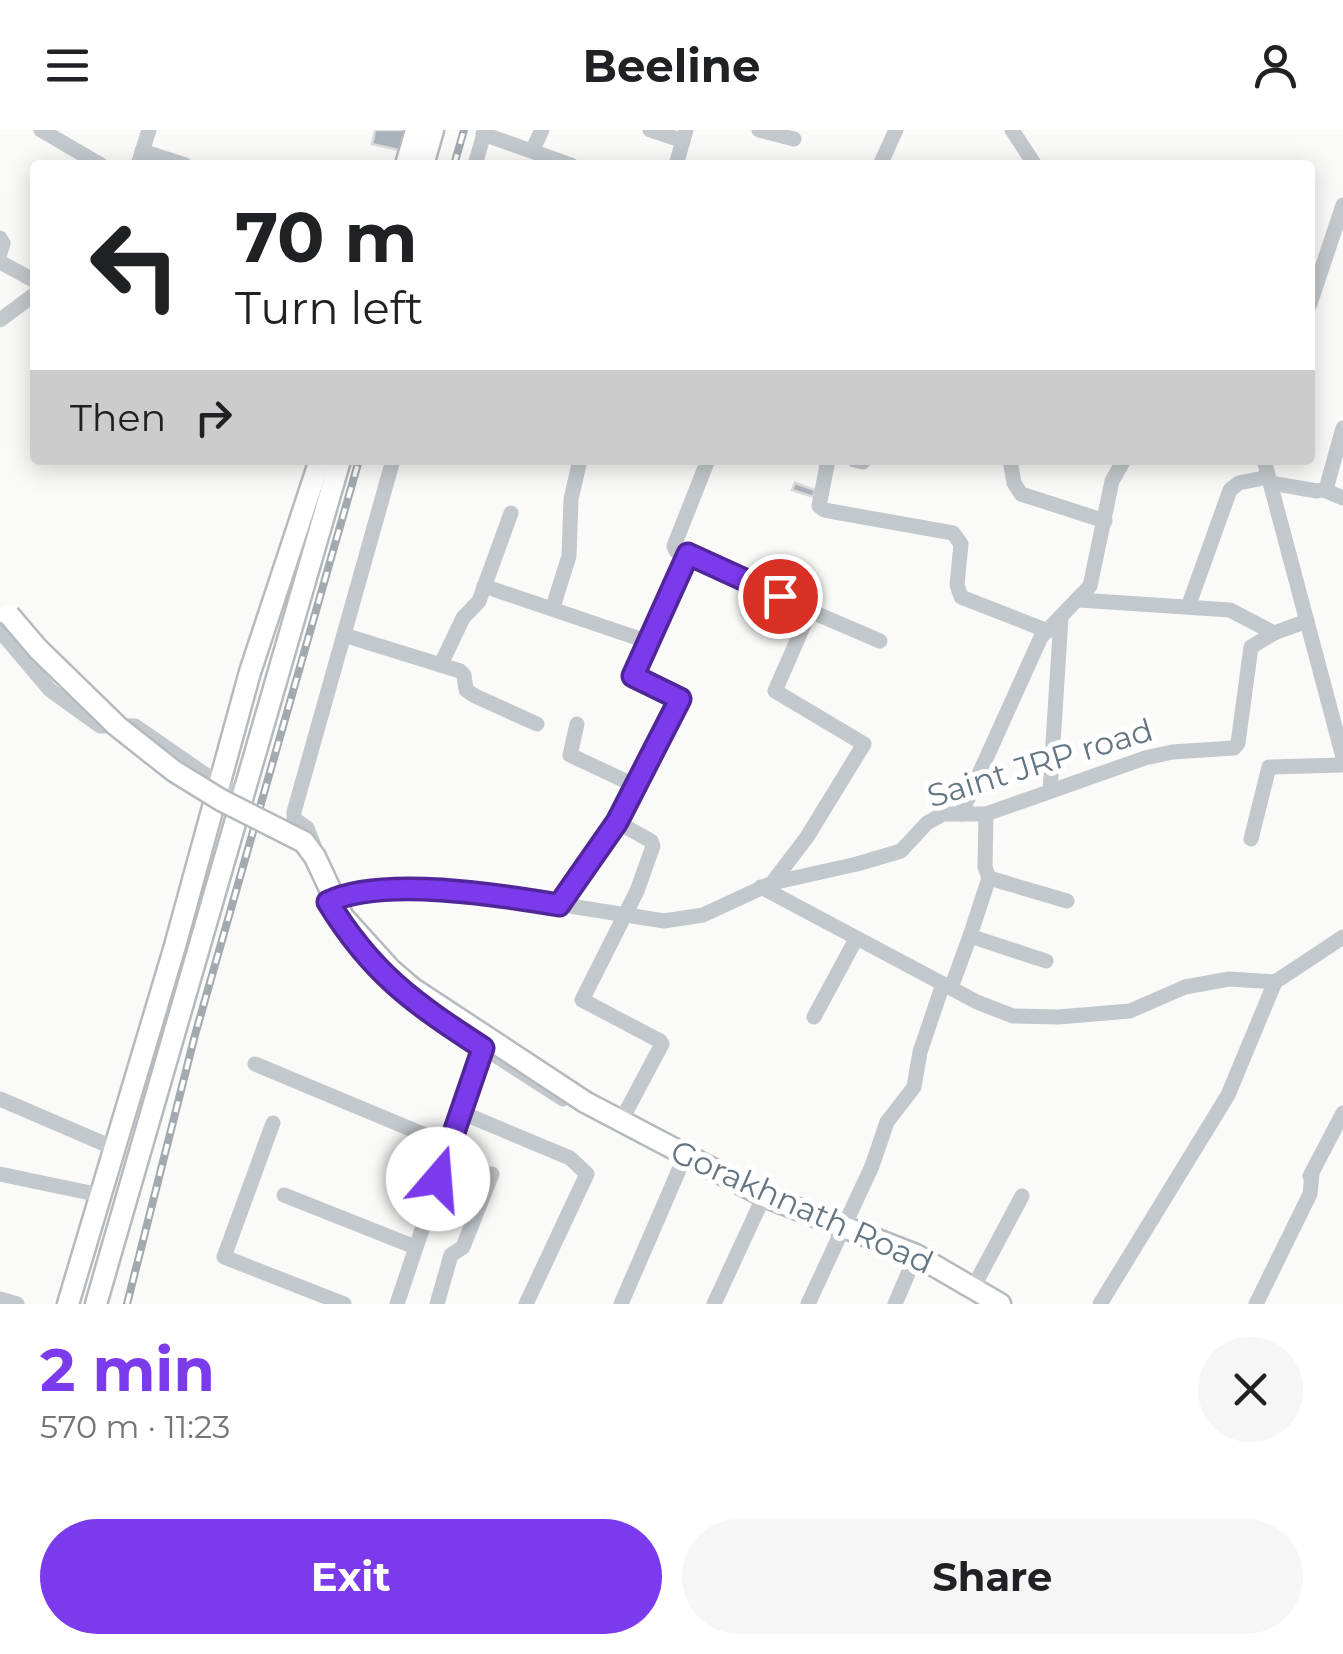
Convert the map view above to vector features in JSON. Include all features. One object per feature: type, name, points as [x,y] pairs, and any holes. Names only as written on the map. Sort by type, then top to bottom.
[{"type":"main road","points":[[407,160],[416,130]]},
{"type":"main road","points":[[424,160],[432,130]]},
{"type":"main road","points":[[68,1304],[175,946],[250,672],[318,465]]},
{"type":"main road","points":[[96,1304],[339,465]]},
{"type":"main road","name":"Gorakhnath Road","points":[[0,602],[38,648],[117,726],[221,800],[304,842],[343,918],[412,988],[603,1111],[684,1156],[764,1196],[916,1255],[997,1303]]},
{"type":"street","points":[[41,130],[92,160]]},
{"type":"street","points":[[140,158],[149,130]]},
{"type":"street","points":[[532,152],[542,130]]},
{"type":"street","points":[[650,130],[684,136]]},
{"type":"street","points":[[759,130],[794,139]]},
{"type":"street","points":[[882,160],[896,130]]},
{"type":"street","points":[[1012,130],[1032,160]]},
{"type":"street","points":[[476,160],[484,132],[557,160]]},
{"type":"street","points":[[1315,289],[1343,205]]},
{"type":"street","points":[[0,238],[0,253]]},
{"type":"street","points":[[0,262],[30,278]]},
{"type":"street","points":[[0,320],[30,298]]},
{"type":"street","points":[[1324,490],[1343,428]]},
{"type":"street","points":[[391,465],[294,819],[307,828],[315,844],[328,902],[386,979],[418,1006],[582,1110],[603,1111],[662,1044],[582,1000],[624,916],[653,843],[617,822]]},
{"type":"street","points":[[553,607],[568,556],[571,499],[579,465]]},
{"type":"street","points":[[706,465],[674,546],[676,551],[880,641]]},
{"type":"street","points":[[827,465],[819,506],[953,533],[960,544],[957,590],[961,597],[1048,631]]},
{"type":"street","points":[[1011,465],[1014,483],[1022,494],[1105,521]]},
{"type":"street","points":[[960,814],[1041,637],[1090,586],[1112,481],[1121,465]]},
{"type":"street","points":[[1267,473],[1343,757]]},
{"type":"street","points":[[1188,607],[1230,490],[1239,483],[1267,473],[1343,498]]},
{"type":"street","points":[[441,664],[463,618],[479,601],[511,513]]},
{"type":"street","points":[[559,905],[617,822],[680,699],[633,676],[688,554]]},
{"type":"street","points":[[484,586],[649,642]]},
{"type":"street","points":[[1079,600],[1239,612],[1274,633],[1306,621]]},
{"type":"street","points":[[328,902],[344,894],[395,889],[462,893],[664,921],[703,915],[766,885],[807,837],[864,748],[862,742],[775,692],[810,610]]},
{"type":"street","points":[[1050,792],[1062,618]]},
{"type":"street","points":[[0,631],[50,690],[100,726],[135,726],[241,795]]},
{"type":"street","name":"Saint JRP road","points":[[766,885],[901,850],[926,822],[942,814],[986,814],[1144,758],[1234,748],[1252,647],[1274,633]]},
{"type":"street","points":[[344,635],[462,673],[466,690],[537,724]]},
{"type":"street","points":[[578,724],[570,755],[634,786]]},
{"type":"street","points":[[1250,839],[1270,767],[1343,765]]},
{"type":"street","points":[[808,1304],[872,1166],[887,1122],[914,1088],[917,1061],[970,936],[990,878],[985,867],[986,814]]},
{"type":"street","points":[[990,878],[1067,901]]},
{"type":"street","points":[[766,885],[856,939],[1013,1016],[1058,1017],[1130,1010],[1185,987],[1229,979],[1275,982]]},
{"type":"street","points":[[970,936],[1046,960]]},
{"type":"street","points":[[1100,1304],[1228,1096],[1275,982],[1343,937]]},
{"type":"street","points":[[814,1017],[856,939]]},
{"type":"street","points":[[397,1304],[483,1048]]},
{"type":"street","points":[[255,1064],[449,1145]]},
{"type":"street","points":[[0,1099],[114,1148]]},
{"type":"street","points":[[460,1112],[570,1158],[587,1174],[526,1304]]},
{"type":"street","points":[[1256,1304],[1310,1194],[1311,1175],[1343,1113]]},
{"type":"street","points":[[273,1123],[224,1257],[344,1304]]},
{"type":"street","points":[[620,1304],[684,1156]]},
{"type":"street","points":[[0,1174],[100,1195]]},
{"type":"street","points":[[438,1304],[451,1255],[463,1247],[492,1174]]},
{"type":"street","points":[[284,1195],[416,1247]]},
{"type":"street","points":[[714,1304],[764,1196]]},
{"type":"street","points":[[973,1288],[1022,1196]]},
{"type":"street","points":[[895,1304],[916,1255]]},
{"type":"street","points":[[0,1299],[17,1304]]},
{"type":"building","points":[[375,130],[406,130],[403,151],[372,144]]},
{"type":"building","points":[[795,483],[815,490],[813,497],[792,490]]},
{"type":"railway","points":[[455,160],[464,130]]},
{"type":"railway","points":[[127,1304],[195,1035],[358,465]]},
{"type":"route","points":[[438,1179],[483,1048],[418,1006],[386,979],[328,902],[344,894],[395,889],[520,898],[559,905],[617,822],[680,699],[633,676],[688,554],[780,596]]}]
